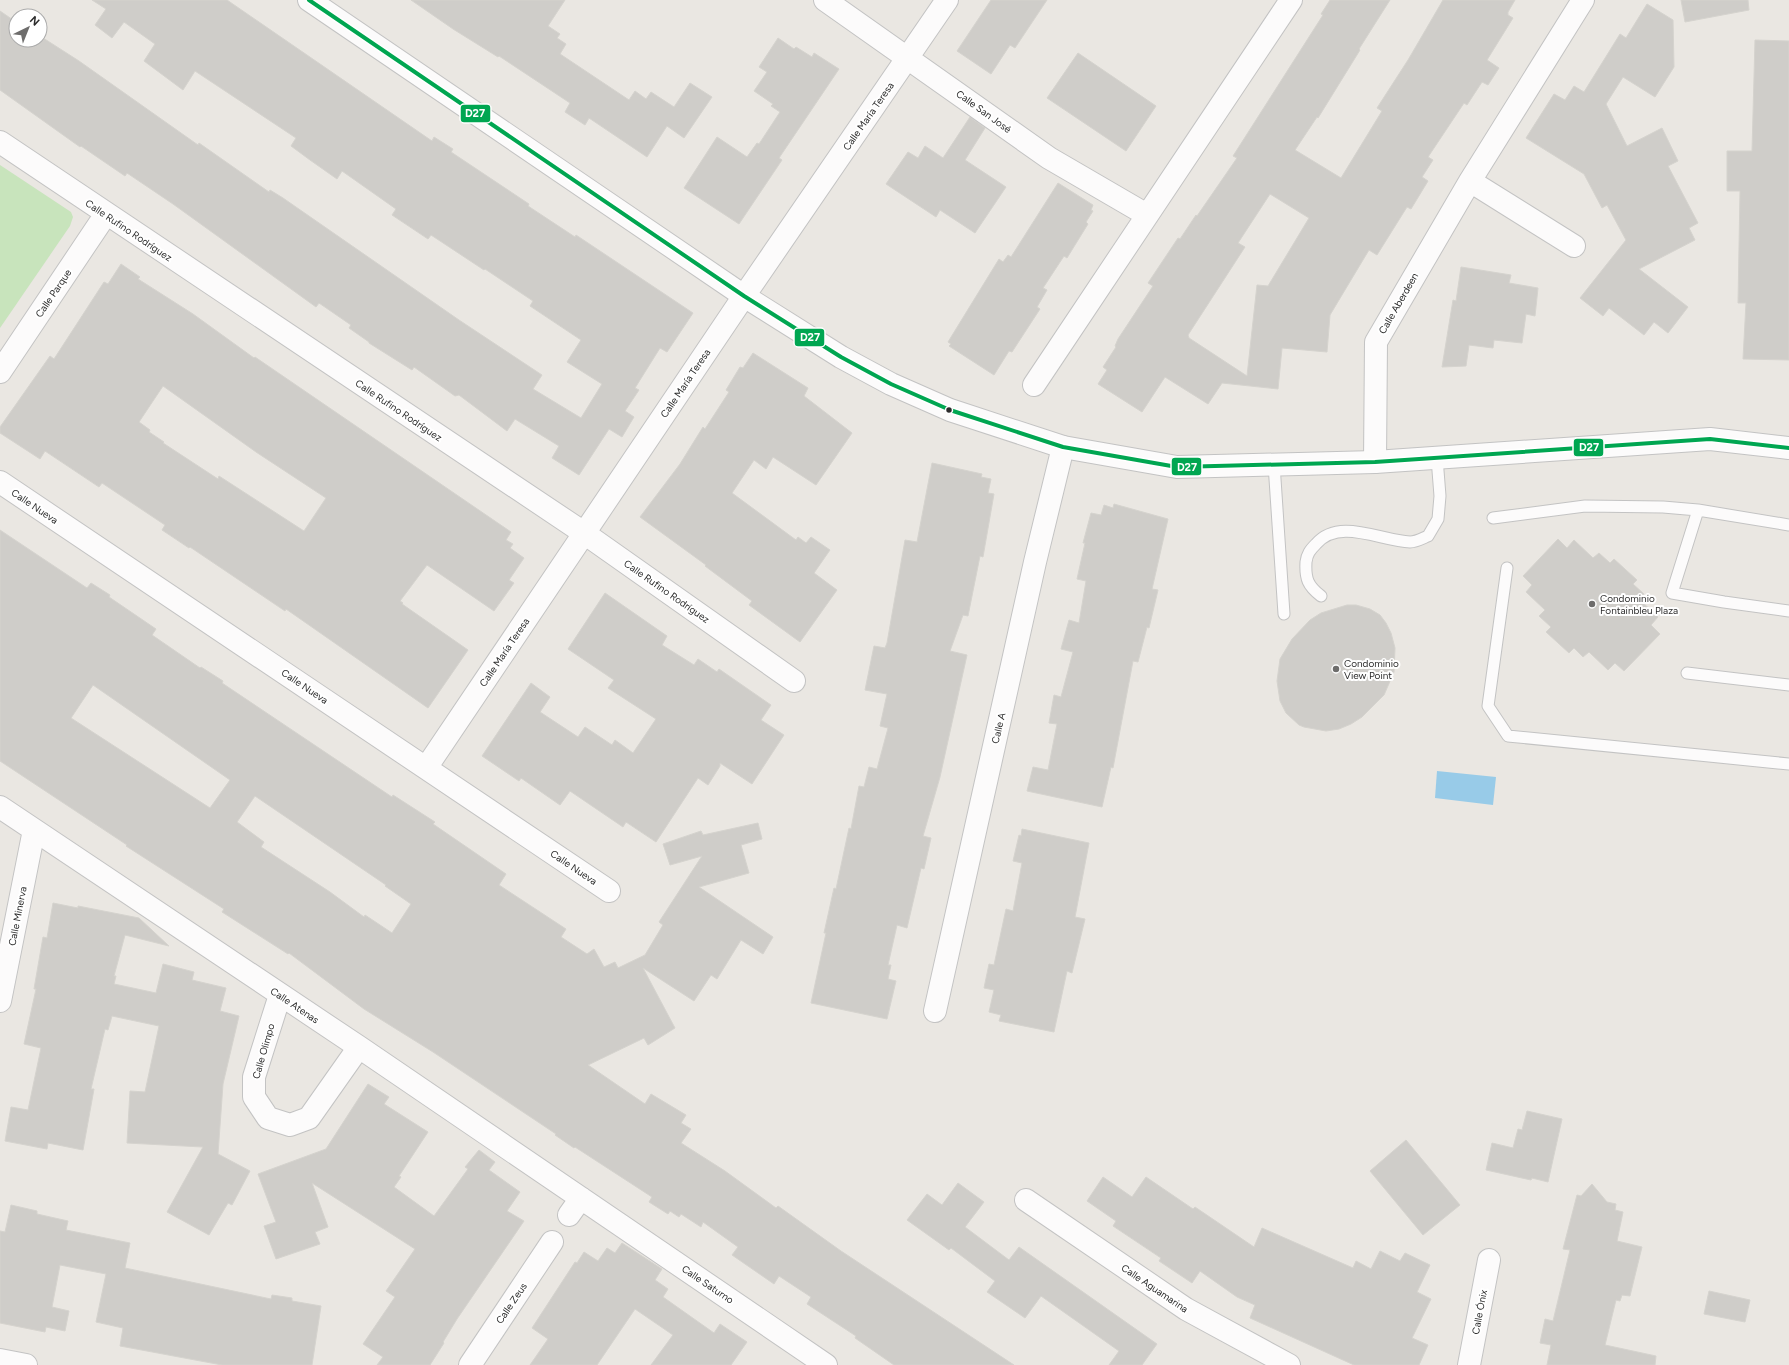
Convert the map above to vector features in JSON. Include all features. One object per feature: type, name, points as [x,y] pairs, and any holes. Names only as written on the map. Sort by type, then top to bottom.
[{"type":"street","points":[[310,0],[744,296],[841,357],[891,384],[950,410],[1063,446],[1177,467],[1375,462],[1710,439],[1789,448]]},
{"type":"street","name":"Calle San José","points":[[826,0],[1049,158],[1147,215]]},
{"type":"street","name":"Calle María Teresa","points":[[426,768],[744,296],[909,58],[947,0]]},
{"type":"street","points":[[1034,385],[1290,0]]},
{"type":"street","name":"Calle Aberdeen","points":[[1375,462],[1376,342],[1470,181],[1583,0]]},
{"type":"street","name":"Calle Rufino Rodríguez","points":[[0,142],[584,533],[794,681]]},
{"type":"street","points":[[1470,181],[1574,246]]},
{"type":"street","name":"Calle Parque","points":[[0,372],[106,214]]},
{"type":"street","name":"Calle A","points":[[935,1011],[1035,562],[1063,446]]},
{"type":"street","name":"Calle Nueva","points":[[0,482],[609,891]]},
{"type":"street","name":"Calle Atenas","points":[[0,807],[358,1047],[580,1205]]},
{"type":"street","name":"Calle Minerva","points":[[0,1001],[34,830]]},
{"type":"street","name":"Calle Olimpo","points":[[280,995],[254,1077],[254,1097],[268,1118],[290,1125],[309,1118],[358,1047]]},
{"type":"street","name":"Calle Aguamarina","points":[[1026,1200],[1186,1309],[1289,1365]]},
{"type":"street","name":"Calle Saturno","points":[[580,1205],[800,1358],[826,1365]]},
{"type":"street","name":"Calle Zeus","points":[[470,1365],[552,1242]]},
{"type":"street","name":"Calle Ónix","points":[[1469,1365],[1489,1260]]},
{"type":"street","points":[[0,1360],[26,1365]]},
{"type":"lane","points":[[1321,596],[1310,587],[1305,573],[1307,554],[1320,538],[1337,531],[1354,532],[1411,542],[1428,536],[1438,519],[1440,496],[1437,458]]},
{"type":"lane","points":[[1274,464],[1284,614]]},
{"type":"lane","points":[[1494,518],[1585,506],[1663,507],[1698,510],[1789,525]]},
{"type":"lane","points":[[1698,510],[1672,593],[1789,611]]},
{"type":"lane","points":[[1507,568],[1488,706],[1508,736],[1789,764]]},
{"type":"lane","points":[[1687,672],[1789,685]]},
{"type":"green space","points":[[0,165],[71,212],[73,217],[70,226],[0,328]]},
{"type":"water","points":[[1437,771],[1496,777],[1493,805],[1435,798]]},
{"type":"building","points":[[92,0],[227,0],[432,141],[434,137],[453,149],[451,152],[529,204],[528,206],[575,237],[576,235],[693,313],[667,352],[660,348],[635,388],[639,390],[625,411],[634,417],[622,437],[609,429],[579,475],[552,458],[559,446],[515,419],[507,431],[459,395],[455,396],[414,367],[412,370],[369,343],[349,328],[351,325],[319,303],[316,307],[173,204],[127,173],[125,176],[81,146],[80,147],[0,90],[0,11],[8,16],[8,48],[48,48],[48,41],[79,61],[198,145],[199,143],[269,192],[270,190],[283,198],[459,320],[542,375],[533,389],[581,418],[602,384],[567,362],[581,340],[530,306],[533,301],[485,269],[484,270],[431,235],[428,239],[392,215],[396,209],[342,171],[337,179],[291,146],[296,138],[195,71],[183,90],[144,61],[155,44],[124,22],[112,38],[95,25],[106,9]]},
{"type":"building","points":[[411,0],[565,0],[548,26],[560,34],[557,38],[566,44],[560,54],[629,100],[635,91],[646,99],[651,92],[674,107],[690,83],[712,97],[684,138],[667,126],[647,157],[589,118],[585,125],[565,112],[570,103],[499,56],[498,57],[453,29]]},
{"type":"building","points":[[991,0],[1047,0],[1015,48],[1010,45],[991,74],[957,51]]},
{"type":"building","points":[[1330,0],[1390,0],[1318,118],[1317,117],[1295,150],[1341,178],[1382,111],[1377,108],[1408,60],[1443,0],[1515,0],[1508,12],[1508,15],[1513,18],[1487,60],[1499,68],[1488,85],[1482,82],[1467,105],[1464,103],[1428,157],[1433,160],[1422,177],[1428,181],[1411,209],[1407,207],[1377,255],[1369,250],[1330,315],[1327,352],[1282,348],[1278,389],[1222,383],[1208,404],[1165,377],[1142,412],[1098,384],[1107,370],[1103,367],[1116,347],[1115,346],[1118,339],[1153,286],[1148,283],[1178,238],[1180,239],[1196,215],[1197,216],[1237,158],[1233,156],[1323,15],[1321,14]],"holes":[[[1270,194],[1309,218],[1268,286],[1257,285],[1247,376],[1189,338],[1188,335],[1245,247],[1238,243]]]},
{"type":"building","points":[[1681,0],[1748,0],[1749,10],[1685,22]]},
{"type":"building","points":[[1647,4],[1673,20],[1674,67],[1655,97],[1623,77],[1606,104],[1627,146],[1662,128],[1678,161],[1668,166],[1698,223],[1689,228],[1695,240],[1639,269],[1688,307],[1668,333],[1654,322],[1644,335],[1609,308],[1603,316],[1580,298],[1626,240],[1607,205],[1602,208],[1584,174],[1526,138],[1554,94],[1565,100],[1574,86],[1584,92],[1620,34],[1626,38]]},
{"type":"building","points":[[778,38],[794,49],[796,47],[812,57],[814,53],[839,69],[779,158],[782,160],[739,224],[684,188],[717,137],[747,157],[757,143],[759,144],[780,112],[771,106],[773,104],[754,91],[767,72],[759,67]]},
{"type":"building","points":[[1755,40],[1789,41],[1789,360],[1743,359],[1746,303],[1738,303],[1740,191],[1727,191],[1727,151],[1752,151]]},
{"type":"building","points":[[1078,53],[1156,106],[1126,151],[1047,98]]},
{"type":"building","points":[[970,117],[985,128],[965,160],[1006,187],[975,233],[940,210],[936,217],[886,184],[908,152],[918,158],[925,146],[943,158]]},
{"type":"building","points":[[1058,183],[1093,205],[1091,210],[1093,211],[1086,222],[1088,224],[1067,258],[1064,256],[1043,288],[1047,290],[1037,307],[1040,309],[1012,352],[1009,351],[994,375],[949,346],[951,344],[948,342],[999,259],[1003,262],[1008,255],[1011,257]]},
{"type":"building","points":[[121,264],[140,277],[138,279],[193,314],[254,358],[255,357],[511,532],[506,540],[513,544],[510,548],[524,558],[509,580],[514,583],[494,611],[427,565],[400,601],[403,603],[402,604],[468,650],[428,708],[286,609],[285,611],[190,547],[189,548],[162,530],[165,525],[102,483],[99,487],[45,451],[40,459],[0,433],[0,427],[50,356],[54,359],[104,282],[108,284]],"holes":[[[163,386],[256,452],[326,498],[304,531],[219,476],[218,479],[163,443],[164,442],[149,432],[150,430],[139,422]]]},
{"type":"building","points":[[1461,267],[1511,275],[1509,283],[1538,288],[1535,316],[1526,314],[1522,343],[1494,340],[1493,348],[1469,345],[1466,366],[1442,367],[1453,300],[1456,301]]},
{"type":"building","points":[[753,353],[808,388],[804,396],[852,433],[816,485],[773,457],[766,469],[754,460],[732,493],[796,540],[798,537],[806,543],[811,537],[830,550],[814,573],[837,590],[800,642],[749,605],[752,601],[705,566],[706,565],[640,517],[680,464],[703,427],[705,429],[729,392],[726,390],[740,367],[743,368]]},
{"type":"building","points":[[932,463],[982,474],[981,477],[991,479],[988,493],[994,494],[983,557],[980,556],[968,616],[963,615],[950,651],[967,655],[940,777],[923,836],[931,838],[924,869],[921,868],[907,928],[897,925],[888,965],[891,965],[888,979],[896,981],[887,1019],[811,1003],[826,933],[824,933],[834,888],[836,889],[849,828],[851,829],[859,786],[864,787],[869,767],[877,769],[888,728],[880,726],[887,694],[865,690],[874,646],[885,648],[887,643],[905,540],[917,542]]},
{"type":"building","points":[[1114,504],[1168,519],[1152,589],[1158,590],[1149,628],[1147,627],[1138,662],[1133,661],[1113,768],[1111,767],[1102,807],[1027,791],[1033,767],[1048,770],[1057,724],[1049,723],[1054,695],[1061,697],[1073,652],[1061,649],[1069,620],[1079,623],[1086,581],[1077,579],[1085,543],[1083,543],[1091,513],[1101,515],[1104,505],[1113,508]]},
{"type":"building","points":[[0,530],[87,588],[91,583],[110,595],[109,597],[156,629],[152,635],[200,668],[201,667],[223,681],[222,683],[392,797],[393,795],[435,822],[433,824],[506,874],[499,885],[566,929],[561,937],[587,954],[594,949],[604,967],[615,962],[618,968],[645,955],[663,925],[659,922],[702,856],[670,865],[663,844],[701,831],[703,835],[758,823],[762,839],[741,845],[749,873],[699,887],[773,937],[763,954],[741,940],[717,979],[711,975],[694,1001],[643,968],[675,1028],[648,1045],[644,1038],[588,1065],[645,1104],[651,1094],[686,1115],[681,1123],[691,1129],[681,1143],[725,1171],[776,1208],[778,1206],[841,1251],[1014,1365],[894,1365],[855,1338],[856,1336],[807,1304],[811,1297],[779,1276],[774,1284],[732,1255],[738,1247],[703,1222],[701,1227],[681,1214],[679,1217],[670,1211],[668,1214],[649,1202],[652,1197],[575,1147],[574,1148],[555,1135],[556,1134],[433,1052],[364,1009],[289,953],[288,954],[222,912],[224,909],[126,846],[127,845],[0,761]],"holes":[[[93,685],[230,780],[210,808],[71,718]],[[255,796],[386,885],[385,886],[411,904],[392,933],[365,915],[364,917],[330,892],[261,847],[264,842],[237,822]]]},
{"type":"building","name":"Condominio Fontainbleu Plaza","points":[[1558,539],[1567,548],[1574,540],[1593,558],[1599,553],[1610,563],[1614,559],[1637,580],[1633,584],[1644,594],[1639,599],[1658,617],[1651,625],[1660,634],[1624,671],[1615,663],[1608,670],[1589,652],[1583,657],[1574,648],[1569,653],[1546,632],[1551,627],[1539,616],[1545,610],[1526,592],[1532,585],[1523,576]]},
{"type":"building","points":[[605,593],[667,636],[662,645],[694,665],[698,659],[717,672],[719,669],[771,705],[761,720],[784,735],[752,784],[720,763],[720,766],[708,785],[698,778],[656,842],[626,822],[623,827],[570,791],[560,805],[521,778],[519,781],[482,756],[531,683],[550,697],[540,712],[578,737],[585,727],[612,745],[615,740],[633,753],[656,719],[608,688],[614,680],[568,649]]},
{"type":"building","name":"Condominio View Point","points":[[1347,605],[1356,605],[1370,609],[1380,615],[1386,623],[1391,633],[1395,648],[1394,672],[1384,695],[1362,717],[1351,724],[1339,729],[1326,731],[1304,727],[1299,725],[1286,713],[1280,701],[1277,681],[1280,659],[1292,639],[1310,620],[1321,613]]},
{"type":"building","points":[[1022,829],[1089,843],[1075,917],[1085,919],[1072,973],[1067,971],[1054,1032],[999,1021],[1001,1015],[989,1012],[994,990],[984,988],[989,964],[994,965],[1006,909],[1013,911],[1022,863],[1013,861],[1019,835],[1021,836]]},
{"type":"building","points":[[53,903],[78,908],[78,906],[139,918],[169,946],[125,935],[114,976],[116,976],[114,984],[156,993],[163,964],[194,972],[192,980],[226,988],[220,1011],[239,1016],[223,1084],[218,1154],[250,1171],[232,1205],[228,1203],[209,1235],[167,1212],[203,1147],[127,1143],[130,1091],[145,1092],[159,1026],[112,1016],[108,1030],[105,1029],[91,1089],[94,1089],[83,1150],[48,1143],[47,1149],[5,1141],[11,1107],[28,1110],[41,1048],[24,1044],[36,989],[34,989],[43,937],[47,938]]},
{"type":"building","points":[[368,1084],[389,1097],[384,1104],[428,1132],[399,1176],[401,1177],[394,1187],[434,1216],[468,1169],[465,1167],[479,1150],[495,1162],[489,1170],[520,1192],[507,1211],[524,1221],[457,1319],[430,1365],[377,1365],[383,1357],[363,1344],[395,1297],[386,1291],[415,1249],[312,1183],[328,1227],[315,1232],[320,1244],[276,1259],[264,1226],[276,1222],[258,1174],[326,1149]]},
{"type":"building","points":[[1527,1111],[1562,1119],[1548,1182],[1532,1178],[1531,1180],[1486,1170],[1492,1143],[1513,1148],[1518,1129],[1522,1130]]},
{"type":"building","points":[[1406,1140],[1460,1205],[1423,1235],[1370,1171]]},
{"type":"building","points":[[1103,1177],[1132,1197],[1146,1177],[1193,1209],[1195,1207],[1254,1247],[1262,1228],[1353,1268],[1356,1261],[1371,1269],[1380,1251],[1400,1261],[1405,1253],[1430,1265],[1417,1292],[1431,1299],[1412,1338],[1428,1345],[1419,1365],[1354,1365],[1250,1318],[1255,1305],[1237,1297],[1200,1271],[1192,1283],[1159,1261],[1161,1258],[1113,1226],[1116,1221],[1087,1201]]},
{"type":"building","points":[[958,1183],[984,1202],[965,1227],[1009,1260],[1019,1247],[1157,1344],[1142,1365],[1109,1365],[1119,1351],[1041,1296],[1025,1318],[987,1292],[995,1281],[951,1248],[949,1250],[907,1220],[927,1194],[942,1205]]},
{"type":"building","points":[[1592,1184],[1607,1202],[1616,1204],[1615,1210],[1623,1212],[1617,1241],[1642,1247],[1630,1296],[1622,1295],[1620,1301],[1616,1300],[1605,1345],[1656,1356],[1655,1365],[1547,1365],[1551,1345],[1540,1343],[1545,1319],[1553,1321],[1570,1250],[1563,1249],[1577,1195],[1581,1196]]},
{"type":"building","points":[[11,1205],[37,1211],[37,1214],[68,1221],[66,1230],[130,1243],[125,1268],[271,1299],[272,1295],[292,1298],[292,1301],[321,1306],[312,1365],[222,1365],[120,1346],[123,1328],[96,1322],[106,1274],[60,1265],[52,1307],[69,1311],[65,1331],[46,1327],[45,1332],[0,1323],[0,1231],[5,1232]]},
{"type":"building","points":[[622,1243],[662,1269],[655,1280],[668,1289],[663,1297],[714,1333],[720,1324],[747,1342],[731,1365],[651,1365],[673,1335],[635,1309],[597,1365],[530,1365],[548,1339],[532,1328],[575,1262],[577,1263],[584,1252],[598,1261],[607,1248],[615,1253]]},
{"type":"building","points":[[1709,1291],[1750,1300],[1745,1322],[1704,1314]]},
{"type":"transit line","name":"D27","points":[[309,0],[744,296],[841,357],[891,384],[950,410],[1063,447],[1177,467],[1375,462],[1710,439],[1789,448]]},
{"type":"place","name":"Condominio Fontainbleu Plaza","points":[[1592,604]]},
{"type":"place","name":"Condominio View Point","points":[[1336,669]]}]
